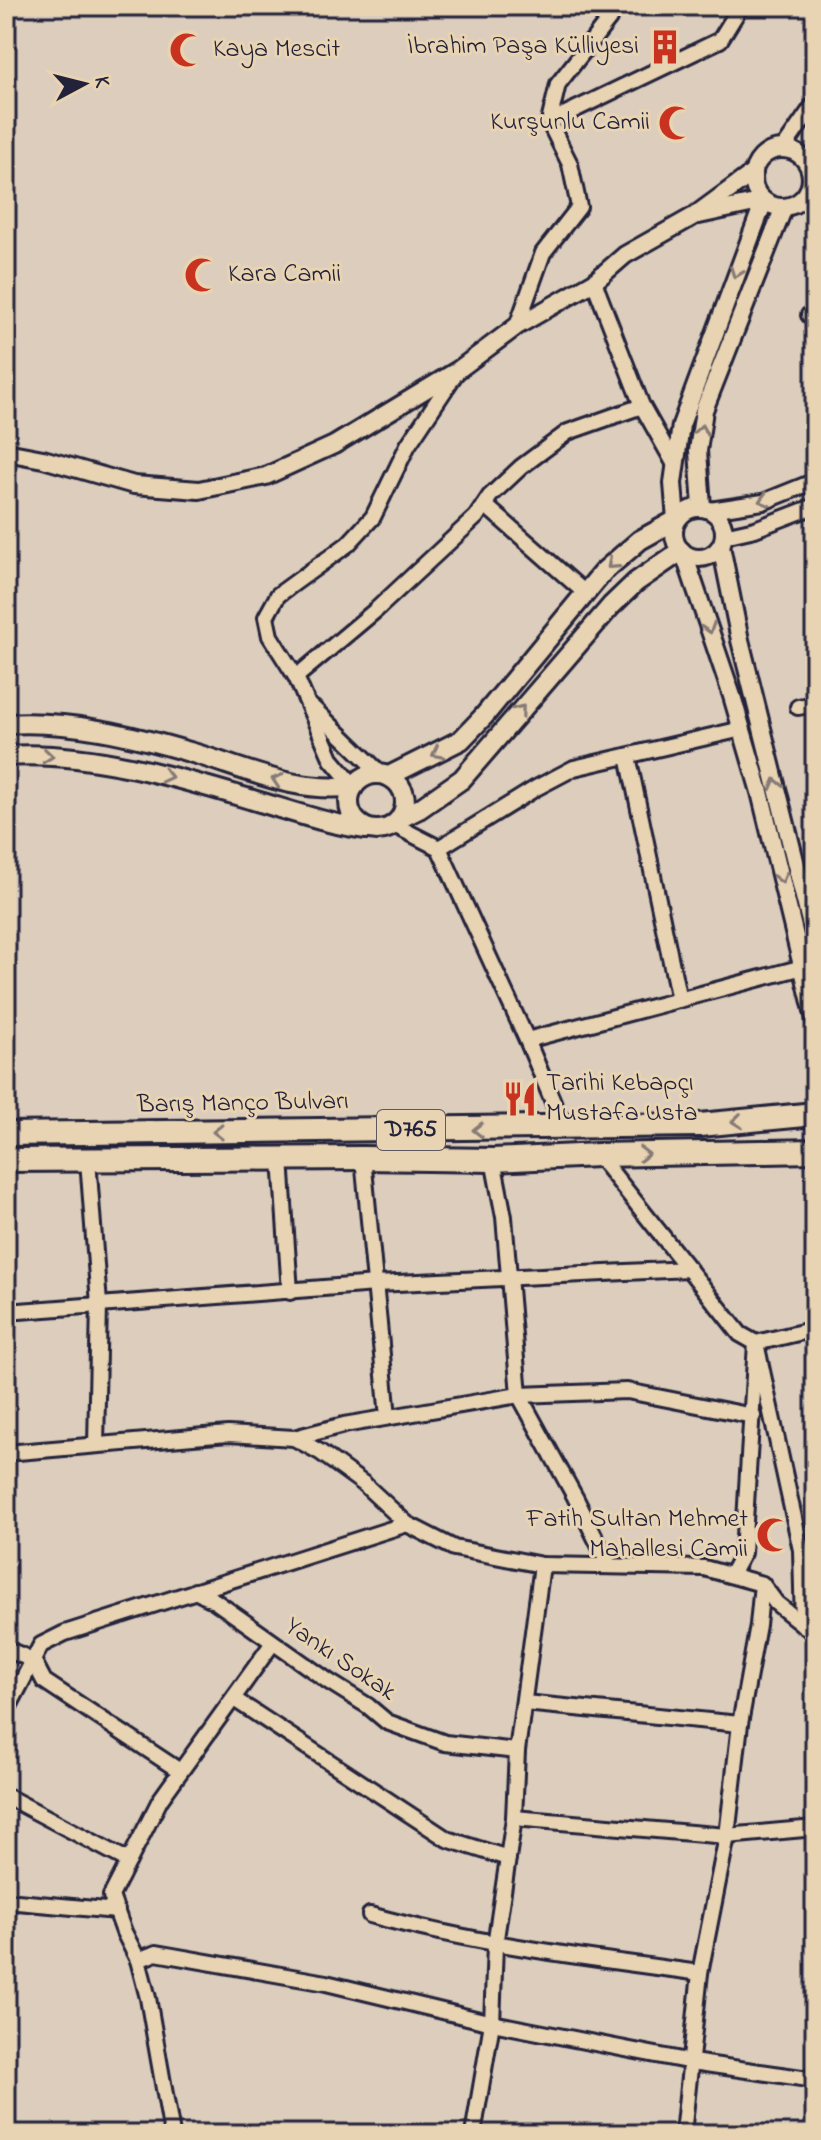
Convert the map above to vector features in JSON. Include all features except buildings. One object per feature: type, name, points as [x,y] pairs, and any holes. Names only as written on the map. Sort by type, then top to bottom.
[{"type":"highway","name":"Barış Manço Bulvarı","points":[[6,1134],[700,1125],[815,1114]]},
{"type":"highway","name":"Barış Manço Bulvarı","points":[[6,1160],[493,1160],[815,1151]]},
{"type":"main road","points":[[366,829],[352,815],[349,795],[361,779],[385,775],[461,740],[603,572],[640,540],[676,520]]},
{"type":"main road","points":[[6,756],[30,754],[91,759],[175,778],[333,825],[386,830],[462,779],[611,606],[636,582],[683,553]]},
{"type":"main road","points":[[6,724],[33,722],[99,728],[190,752],[296,786],[318,789],[354,786]]},
{"type":"main road","points":[[385,775],[399,783],[404,794],[405,806],[398,822]]},
{"type":"street","points":[[517,326],[543,253],[579,207],[570,164],[549,122],[558,84],[609,19],[613,6]]},
{"type":"street","points":[[549,122],[720,40],[741,6]]},
{"type":"street","points":[[783,149],[815,103]]},
{"type":"street","points":[[6,452],[43,459],[134,485],[199,490],[266,476],[334,445],[458,370],[517,326],[594,282],[625,255],[694,216],[754,172],[765,154],[783,149],[796,152],[812,169],[809,197],[794,205],[773,206],[764,201],[754,182],[754,172]]},
{"type":"street","points":[[694,216],[764,201]]},
{"type":"street","points":[[764,201],[681,425],[674,463],[676,520],[673,535],[683,553],[742,729],[815,1019]]},
{"type":"street","points":[[706,509],[698,451],[704,410],[784,207]]},
{"type":"street","points":[[594,282],[642,406],[674,463]]},
{"type":"street","points":[[354,786],[332,760],[296,677],[270,636],[266,617],[278,595],[348,544],[373,517],[408,445],[458,370]]},
{"type":"street","points":[[296,677],[388,600],[476,517],[490,496],[521,467],[568,432],[642,406]]},
{"type":"street","points":[[676,520],[688,510],[763,502],[815,481]]},
{"type":"street","points":[[485,505],[584,592]]},
{"type":"street","points":[[683,553],[704,558],[716,552],[722,541],[815,506]]},
{"type":"street","points":[[706,509],[719,516],[724,526],[722,541],[740,640],[815,941]]},
{"type":"street","points":[[307,702],[385,775]]},
{"type":"street","points":[[798,707],[815,704]]},
{"type":"street","points":[[439,848],[574,768],[742,729]]},
{"type":"street","points":[[628,756],[679,1000]]},
{"type":"street","points":[[398,822],[439,848],[564,1128]]},
{"type":"street","points":[[527,1040],[803,967]]},
{"type":"street","points":[[598,1155],[740,1334],[756,1343],[815,1329]]},
{"type":"street","points":[[363,1158],[388,1417]]},
{"type":"street","points":[[281,1159],[290,1292]]},
{"type":"street","points":[[88,1160],[99,1304],[96,1445]]},
{"type":"street","points":[[493,1160],[504,1217],[519,1395],[609,1565]]},
{"type":"street","points":[[6,1312],[376,1284],[689,1269]]},
{"type":"street","points":[[731,1575],[743,1553],[756,1343]]},
{"type":"street","points":[[756,1343],[801,1550],[809,1630]]},
{"type":"street","points":[[6,1453],[228,1434],[294,1438],[344,1425],[519,1395],[627,1391],[753,1416]]},
{"type":"street","points":[[294,1438],[320,1452],[364,1484],[407,1524],[454,1548],[542,1565],[704,1568],[762,1584],[776,1603],[809,1630]]},
{"type":"street","points":[[6,1712],[41,1645],[65,1633],[407,1524]]},
{"type":"street","points":[[473,2134],[492,2023],[495,1945],[514,1818],[517,1751],[542,1565]]},
{"type":"street","points":[[683,2134],[700,1973],[727,1836],[740,1724],[758,1625],[762,1584]]},
{"type":"street","name":"Yankı Sokak","points":[[195,1591],[215,1601],[387,1722],[445,1743],[517,1751]]},
{"type":"street","points":[[172,2134],[148,1998],[138,1960],[111,1896],[160,1800],[272,1644]]},
{"type":"street","points":[[6,1649],[33,1660],[44,1681],[180,1771]]},
{"type":"street","points":[[234,1699],[447,1839],[508,1858]]},
{"type":"street","points":[[524,1703],[740,1724]]},
{"type":"street","points":[[6,1796],[129,1861]]},
{"type":"street","points":[[514,1818],[727,1836],[815,1828]]},
{"type":"street","points":[[6,1901],[117,1911]]},
{"type":"street","points":[[370,1915],[437,1934],[495,1945],[700,1973]]},
{"type":"street","points":[[138,1960],[156,1953],[311,1980],[492,2023],[692,2062],[815,2080]]},
{"type":"place","name":"İbrahim Paşa Külliyesi","points":[[665,47]]},
{"type":"place","name":"Kaya Mescit","points":[[187,50]]},
{"type":"place","name":"Kurşunlu Camii","points":[[676,123]]},
{"type":"place","name":"Kara Camii","points":[[202,275]]},
{"type":"place","name":"Tarihi Kebapçı Mustafa Usta","points":[[520,1099]]},
{"type":"place","name":"Fatih Sultan Mehmet Mahallesi Camii","points":[[774,1535]]}]
